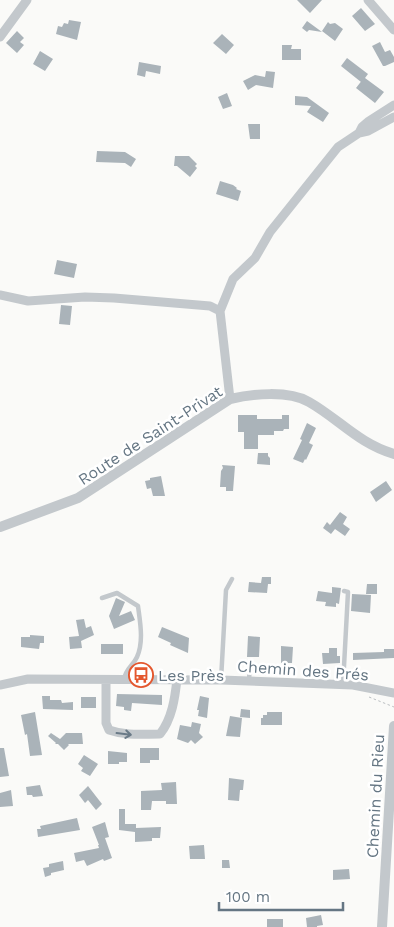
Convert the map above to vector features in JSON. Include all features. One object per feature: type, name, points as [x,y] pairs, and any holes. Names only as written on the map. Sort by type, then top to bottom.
[{"type":"street","points":[[0,37],[27,0]]},
{"type":"street","points":[[368,0],[394,30]]},
{"type":"street","points":[[359,133],[362,127],[369,121],[394,105]]},
{"type":"street","points":[[230,399],[220,311],[234,279],[255,258],[270,232],[338,147],[359,133],[368,131],[394,117]]},
{"type":"street","points":[[0,296],[28,301],[85,297],[114,298],[210,306],[220,311]]},
{"type":"street","name":"Route de Saint-Privat","points":[[0,527],[78,498],[230,399],[246,395],[279,394],[308,401],[353,435],[381,450],[394,454]]},
{"type":"street","name":"Chemin des Prés","points":[[0,685],[28,679],[177,679],[343,685],[394,693]]},
{"type":"street","points":[[106,680],[106,723],[109,730],[120,734],[135,735],[160,734],[167,726],[177,679]]},
{"type":"street","name":"Chemin du Rieu","points":[[382,927],[394,726]]},
{"type":"lane","points":[[221,680],[226,590],[232,579]]},
{"type":"lane","points":[[343,685],[348,592],[344,591]]},
{"type":"lane","points":[[102,598],[117,593],[138,606],[141,633],[139,651],[134,662],[124,673],[124,680]]},
{"type":"lane","points":[[249,681],[250,661]]},
{"type":"building","points":[[297,0],[322,0],[310,13]]},
{"type":"building","points":[[361,8],[375,24],[365,31],[352,16]]},
{"type":"building","points":[[69,20],[81,22],[77,40],[56,34],[58,26],[62,27],[64,23],[68,24]]},
{"type":"building","points":[[307,21],[322,32],[309,30],[307,32],[302,28]]},
{"type":"building","points":[[328,22],[330,24],[335,23],[343,29],[335,41],[322,31]]},
{"type":"building","points":[[17,31],[24,38],[20,42],[24,45],[17,53],[6,43]]},
{"type":"building","points":[[222,34],[234,45],[226,54],[213,43]]},
{"type":"building","points":[[380,42],[385,52],[390,50],[394,57],[394,62],[385,66],[383,66],[372,46]]},
{"type":"building","points":[[282,45],[292,45],[291,49],[301,49],[301,60],[282,60]]},
{"type":"building","points":[[40,51],[53,59],[45,71],[33,64]]},
{"type":"building","points":[[347,58],[368,74],[365,78],[384,92],[375,103],[356,88],[361,82],[341,66]]},
{"type":"building","points":[[139,62],[161,66],[160,74],[146,71],[145,77],[137,75]]},
{"type":"building","points":[[266,71],[275,72],[273,88],[256,85],[248,90],[243,81],[255,75],[265,77]]},
{"type":"building","points":[[227,93],[232,106],[223,109],[218,97]]},
{"type":"building","points":[[295,96],[307,97],[329,113],[323,122],[307,112],[311,106],[295,105]]},
{"type":"building","points":[[248,124],[260,124],[260,139],[250,139]]},
{"type":"building","points":[[97,151],[125,152],[136,159],[131,167],[125,163],[96,162]]},
{"type":"building","points":[[175,156],[189,156],[197,164],[195,166],[197,168],[190,177],[177,166],[174,166]]},
{"type":"building","points":[[220,181],[233,185],[241,191],[238,201],[216,194]]},
{"type":"building","points":[[57,260],[77,264],[74,278],[54,274]]},
{"type":"building","points":[[61,305],[72,306],[70,325],[59,324]]},
{"type":"building","points":[[238,415],[257,415],[257,419],[282,419],[282,415],[289,415],[289,429],[274,431],[274,435],[258,435],[258,449],[244,449],[244,432],[238,432]]},
{"type":"building","points":[[307,423],[316,428],[309,443],[313,445],[303,463],[293,459],[302,440],[300,439]]},
{"type":"building","points":[[258,453],[268,453],[270,465],[257,464]]},
{"type":"building","points":[[222,465],[235,466],[233,491],[226,491],[226,487],[220,487]]},
{"type":"building","points":[[161,476],[165,496],[153,496],[151,488],[147,489],[145,481]]},
{"type":"building","points":[[386,481],[392,490],[376,502],[370,492]]},
{"type":"building","points":[[340,512],[347,517],[343,524],[350,529],[345,536],[335,529],[331,534],[323,528],[327,522],[330,525]]},
{"type":"building","points":[[262,577],[271,577],[271,584],[268,584],[267,593],[248,592],[249,582],[261,583]]},
{"type":"building","points":[[367,584],[377,584],[377,594],[366,594]]},
{"type":"building","points":[[332,587],[341,588],[339,604],[336,603],[336,607],[325,606],[326,602],[316,601],[318,591],[332,593]]},
{"type":"building","points":[[352,594],[371,595],[370,613],[351,611]]},
{"type":"building","points":[[116,598],[125,602],[119,616],[131,611],[135,620],[114,629],[109,616]]},
{"type":"building","points":[[84,619],[86,628],[91,626],[94,635],[81,641],[82,648],[70,649],[69,637],[79,636],[76,620]]},
{"type":"building","points":[[162,627],[189,638],[188,653],[158,637]]},
{"type":"building","points":[[30,635],[44,636],[44,643],[40,643],[39,649],[21,647],[21,637],[30,637]]},
{"type":"building","points":[[248,636],[260,637],[259,657],[247,657]]},
{"type":"building","points":[[101,644],[123,644],[123,654],[101,654]]},
{"type":"building","points":[[281,646],[293,647],[292,663],[281,663]]},
{"type":"building","points":[[329,648],[337,648],[337,656],[340,656],[340,663],[323,664],[322,653],[329,653]]},
{"type":"building","points":[[384,649],[394,649],[394,658],[353,660],[353,653],[384,652]]},
{"type":"building","points":[[117,694],[162,695],[162,705],[132,703],[131,711],[124,710],[124,707],[116,706]]},
{"type":"building","points":[[42,696],[50,696],[50,700],[61,700],[62,703],[73,702],[73,710],[43,709]]},
{"type":"building","points":[[200,696],[209,698],[207,718],[198,716],[199,710],[197,710]]},
{"type":"building","points":[[81,697],[96,697],[96,708],[81,708]]},
{"type":"building","points":[[241,709],[250,710],[250,718],[240,717]]},
{"type":"building","points":[[35,712],[42,755],[30,756],[27,734],[25,735],[21,715]]},
{"type":"building","points":[[267,712],[282,712],[282,725],[261,725],[261,718],[263,718],[263,715],[267,715]]},
{"type":"building","points":[[230,716],[242,718],[240,737],[226,736]]},
{"type":"building","points":[[192,722],[201,724],[199,733],[203,737],[195,744],[191,740],[188,743],[177,739],[180,725],[191,727]]},
{"type":"building","points":[[51,733],[60,739],[66,733],[82,733],[83,744],[68,744],[64,750],[48,736]]},
{"type":"building","points":[[0,748],[4,748],[9,776],[0,777]]},
{"type":"building","points":[[140,748],[159,748],[159,760],[150,760],[150,763],[140,763]]},
{"type":"building","points":[[108,751],[127,753],[127,762],[108,764]]},
{"type":"building","points":[[84,755],[98,764],[90,776],[81,771],[83,768],[78,764]]},
{"type":"building","points":[[229,778],[244,780],[243,790],[240,790],[239,801],[228,800]]},
{"type":"building","points":[[176,782],[177,804],[166,804],[166,801],[152,801],[151,810],[141,810],[141,791],[162,790],[161,783]]},
{"type":"building","points":[[40,785],[43,796],[33,797],[32,795],[27,795],[26,787]]},
{"type":"building","points":[[88,786],[102,804],[96,810],[88,800],[85,803],[79,795]]},
{"type":"building","points":[[11,790],[13,806],[0,807],[0,793]]},
{"type":"building","points":[[119,809],[125,809],[125,824],[136,824],[136,828],[161,827],[160,838],[152,838],[152,841],[135,842],[135,832],[119,830]]},
{"type":"building","points":[[77,818],[80,830],[38,837],[37,829],[41,829],[40,826]]},
{"type":"building","points":[[105,822],[109,837],[105,838],[112,858],[104,861],[103,859],[87,866],[84,860],[76,862],[74,853],[99,848],[92,827]]},
{"type":"building","points":[[204,845],[205,859],[190,859],[189,846]]},
{"type":"building","points":[[222,860],[229,860],[230,868],[222,868]]},
{"type":"building","points":[[63,861],[64,870],[51,873],[51,875],[45,877],[43,868],[49,867],[49,864]]},
{"type":"building","points":[[349,869],[350,879],[333,880],[333,870]]},
{"type":"building","points":[[321,915],[323,925],[307,927],[306,918]]},
{"type":"building","points":[[267,919],[283,919],[283,927],[267,927]]},
{"type":"place","name":"Les Près","points":[[141,675]]}]
